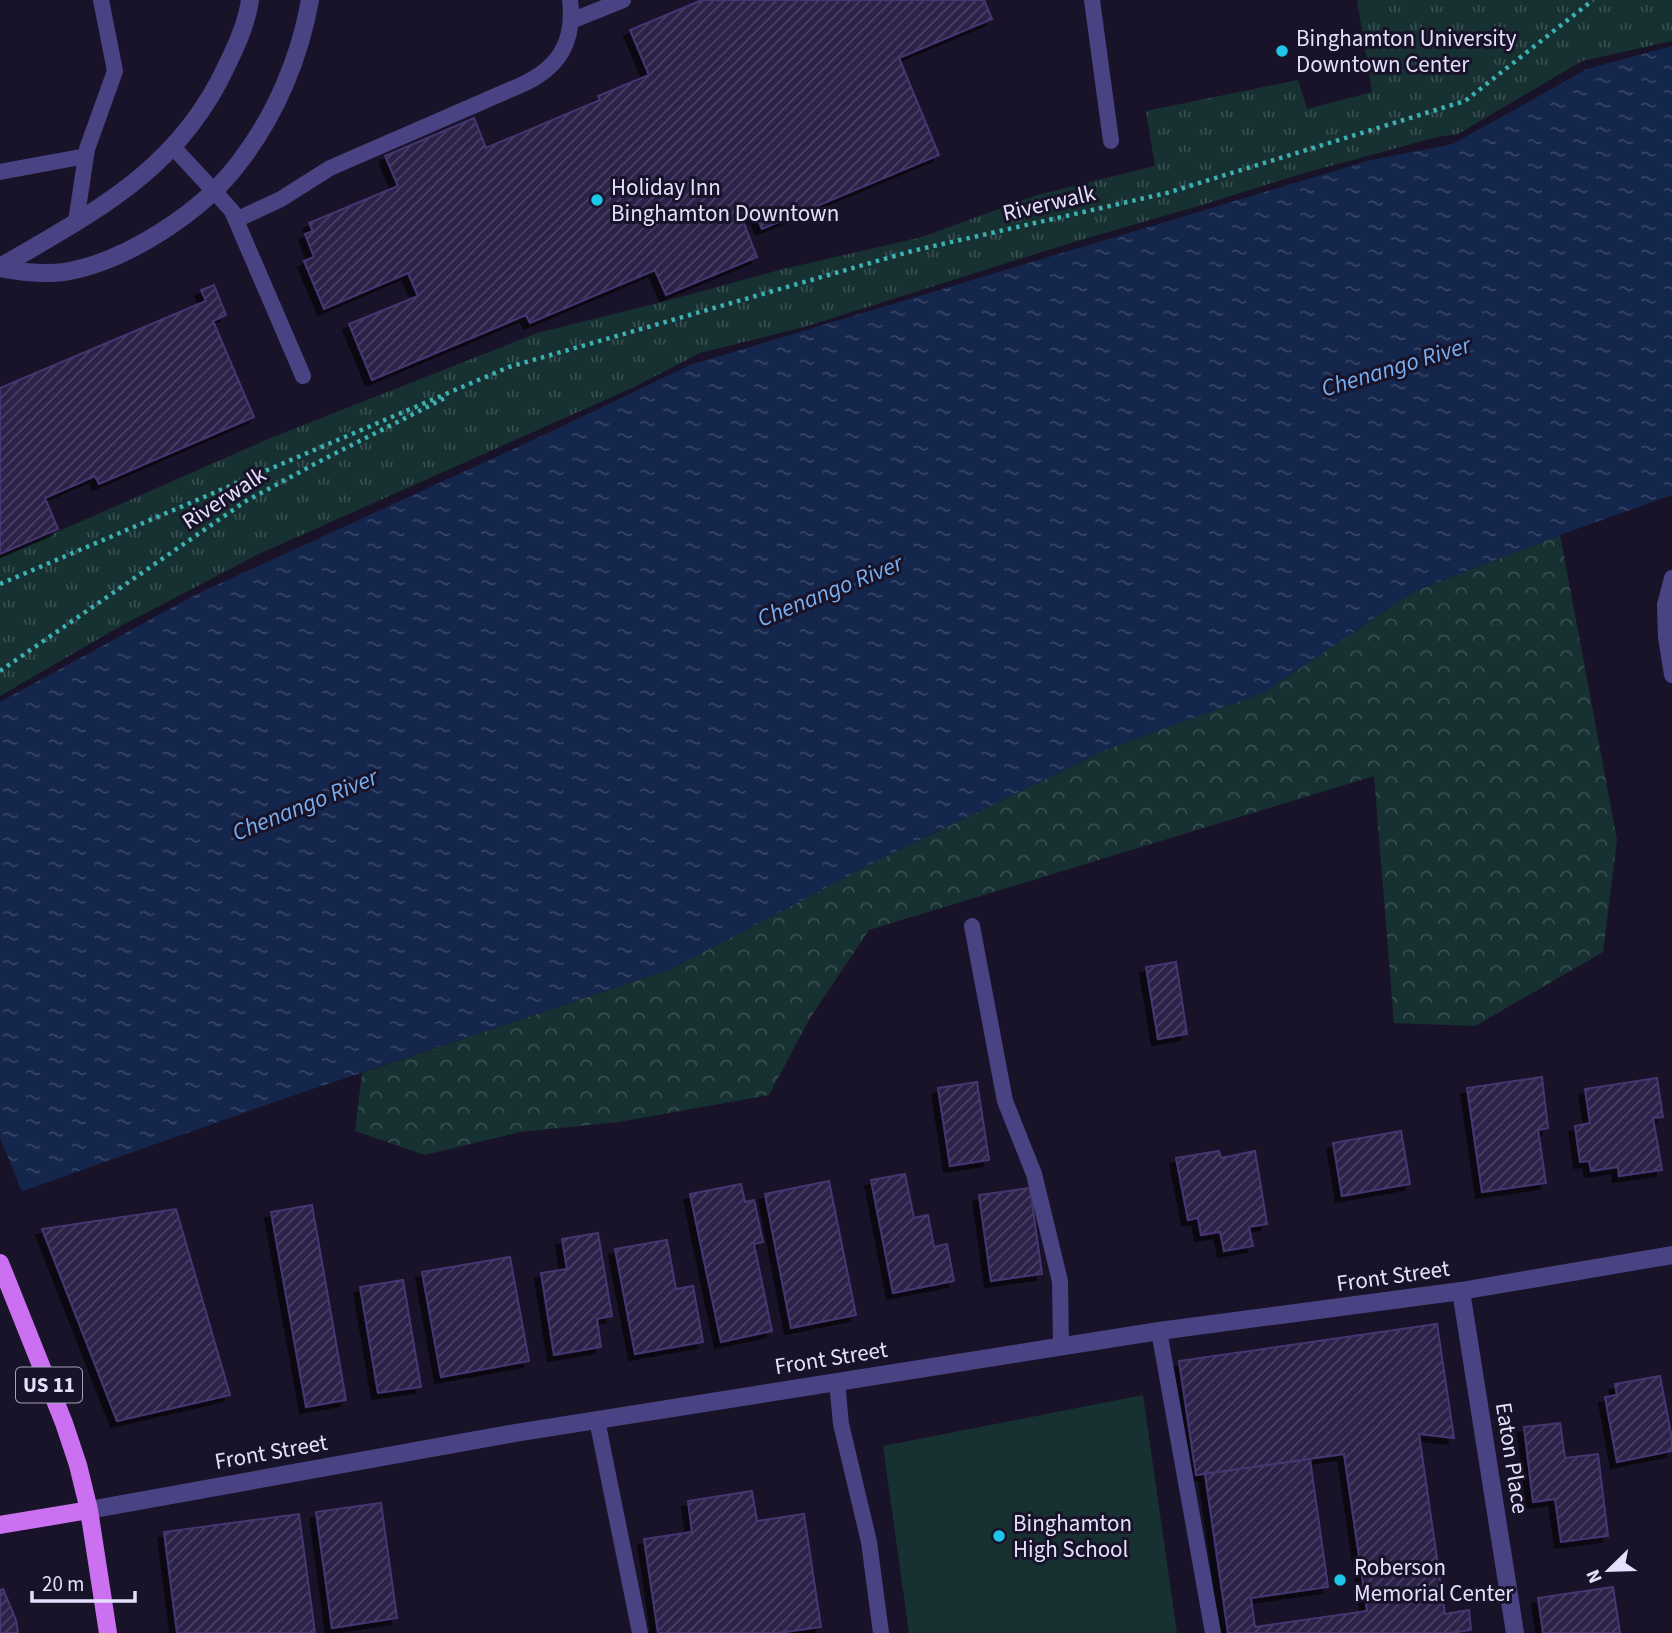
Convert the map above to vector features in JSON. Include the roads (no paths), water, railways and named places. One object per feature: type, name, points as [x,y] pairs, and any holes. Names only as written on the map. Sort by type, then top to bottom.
[{"type":"main road","name":"US 11","points":[[0,1263],[72,1445],[89,1510]]},
{"type":"main road","name":"Front Street","points":[[0,1525],[89,1510]]},
{"type":"main road","points":[[89,1510],[108,1633]]},
{"type":"street","points":[[0,268],[133,184],[173,147],[201,111],[224,73],[244,24],[250,0]]},
{"type":"street","points":[[0,268],[22,272],[63,272],[109,259],[168,227],[214,190],[251,147],[279,96],[299,47],[310,0]]},
{"type":"street","name":"Front Street","points":[[89,1510],[597,1420],[1159,1331],[1461,1292],[1672,1255]]},
{"type":"street","name":"Eaton Place","points":[[1461,1292],[1515,1633]]},
{"type":"lane","points":[[76,222],[86,156],[115,71],[101,0]]},
{"type":"lane","points":[[236,220],[281,199],[330,168],[543,74],[559,58],[565,46],[570,21],[570,0]]},
{"type":"lane","points":[[570,21],[622,0]]},
{"type":"lane","points":[[1092,0],[1111,141]]},
{"type":"lane","points":[[173,147],[214,190],[236,220],[303,376]]},
{"type":"lane","points":[[0,172],[86,156]]},
{"type":"lane","points":[[1672,578],[1665,606],[1666,637],[1672,675]]},
{"type":"lane","points":[[972,926],[1005,1101],[1034,1174],[1059,1281],[1061,1347]]},
{"type":"lane","points":[[1159,1331],[1213,1633]]},
{"type":"lane","points":[[837,1382],[841,1424],[869,1542],[881,1633]]},
{"type":"lane","points":[[597,1420],[640,1633]]},
{"type":"water","name":"Chenango River","points":[[1672,46],[1672,495],[1413,592],[1265,692],[1107,749],[873,863],[673,968],[280,1100],[0,1199],[0,702],[195,595],[690,365],[1371,160],[1453,144],[1587,69]]},
{"type":"place","name":"Binghamton University Downtown Center","points":[[1282,51]]},
{"type":"place","name":"Holiday Inn Binghamton Downtown","points":[[597,200]]},
{"type":"place","name":"Binghamton High School","points":[[999,1536]]},
{"type":"place","name":"Roberson Memorial Center","points":[[1340,1580]]}]
